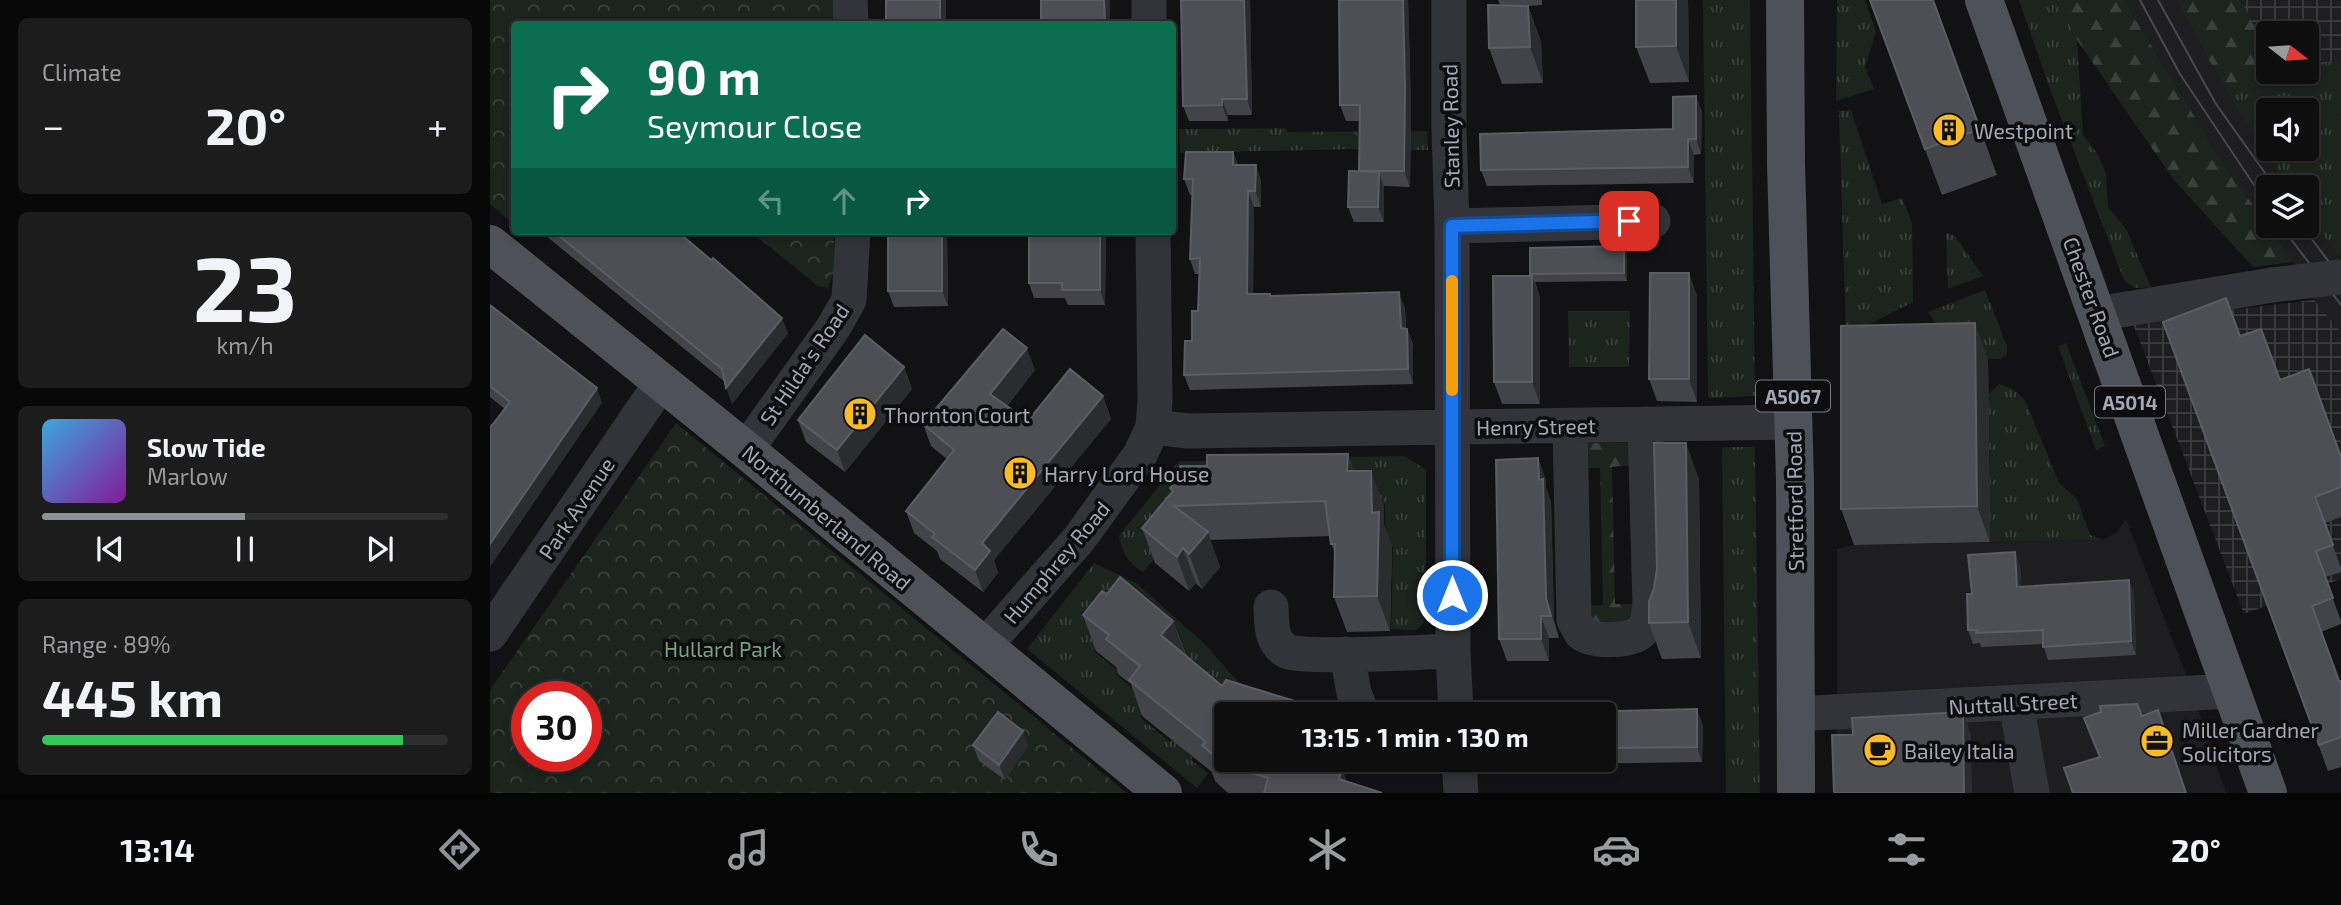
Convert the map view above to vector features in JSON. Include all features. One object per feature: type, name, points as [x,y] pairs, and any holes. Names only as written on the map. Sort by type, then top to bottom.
[{"type":"main road","name":"Stretford Road","points":[[1785,0],[1786,164],[1793,422],[1796,793]]},
{"type":"main road","name":"Chester Road","points":[[1984,0],[2268,793]]},
{"type":"main road","name":"Northumberland Road","points":[[490,244],[746,450],[1163,793]]},
{"type":"street","points":[[850,0],[851,21]]},
{"type":"street","points":[[1149,0],[1149,21]]},
{"type":"street","name":"Stanley Road","points":[[1449,0],[1448,129],[1452,226],[1451,428],[1455,702]]},
{"type":"street","points":[[1452,226],[1653,220]]},
{"type":"street","name":"St Hilda's Road","points":[[746,450],[833,328],[849,300],[853,235]]},
{"type":"street","name":"Humphrey Road","points":[[984,647],[1079,539],[1140,455],[1153,427],[1153,235]]},
{"type":"street","points":[[2097,314],[2272,285],[2341,277]]},
{"type":"street","name":"Park Avenue","points":[[490,634],[661,383]]},
{"type":"street","name":"Henry Street","points":[[1153,427],[1188,431],[1793,422]]},
{"type":"street","points":[[1570,426],[1574,620],[1581,633],[1594,639],[1634,636],[1643,630],[1648,619],[1650,606],[1645,424]]},
{"type":"street","points":[[1271,607],[1272,630],[1277,643],[1288,653],[1453,651]]},
{"type":"street","points":[[1347,654],[1357,702]]},
{"type":"street","name":"Nuttall Street","points":[[1796,715],[2231,691]]},
{"type":"street","points":[[2016,702],[2032,793]]},
{"type":"street","points":[[1460,772],[1461,793]]},
{"type":"shaded area","points":[[2124,0],[2176,0],[2228,94],[2256,138],[2256,161],[2271,161],[2279,175],[2256,175],[2256,209],[2222,162]]},
{"type":"shaded area","points":[[2240,0],[2341,0],[2341,61],[2319,65],[2319,21],[2256,21],[2256,27]]},
{"type":"shaded area","points":[[2319,230],[2341,260],[2341,332],[2314,300],[2294,262],[2277,238],[2319,238]]},
{"type":"shaded area","points":[[2314,300],[2341,332],[2341,579],[2244,614],[2132,321]]},
{"type":"shaded area","points":[[2126,519],[2185,672],[2226,793],[1837,793],[1837,549],[1854,545],[2103,540],[2117,532]]},
{"type":"green space","points":[[490,0],[834,0],[834,21],[511,21],[509,220],[490,204]]},
{"type":"green space","points":[[1703,0],[1750,0],[1755,396],[1708,398]]},
{"type":"green space","points":[[1837,0],[1865,0],[1876,32],[1865,67],[1874,89],[1836,101]]},
{"type":"green space","points":[[2019,0],[2057,0],[2077,40],[2083,135],[2099,156],[2106,175],[2108,207],[2126,229],[2151,287],[2134,288],[2124,280],[2050,89]]},
{"type":"green space","points":[[2057,0],[2124,0],[2222,162],[2256,209],[2256,238],[2277,238],[2294,262],[2253,267],[2174,180],[2077,40]]},
{"type":"green space","points":[[2176,0],[2240,0],[2256,27],[2256,83],[2228,94]]},
{"type":"green space","points":[[2341,61],[2341,257],[2319,230],[2319,175],[2279,175],[2271,161],[2319,161],[2319,98],[2256,98],[2256,138],[2228,94],[2256,83],[2319,84],[2319,65]]},
{"type":"green space","points":[[1851,110],[1882,204],[1902,198],[1912,223],[1913,302],[1846,336],[1839,111]]},
{"type":"green space","points":[[1286,128],[1287,132],[1427,131],[1428,150],[1180,153],[1179,129]]},
{"type":"green space","points":[[1946,233],[1955,236],[1983,276],[1948,289]]},
{"type":"green space","points":[[755,235],[834,235],[834,270],[828,288],[818,286]]},
{"type":"green space","points":[[1985,290],[2007,346],[2007,355],[2000,359],[1960,359],[1928,312]]},
{"type":"green space","points":[[1568,311],[1630,311],[1629,367],[1569,367]]},
{"type":"green space","points":[[2066,343],[2105,446],[2096,450],[2058,346]]},
{"type":"green space","points":[[1999,384],[2014,390],[2026,402],[2059,483],[2077,499],[2090,535],[2103,540],[1990,542],[1989,394]]},
{"type":"green space","name":"Hullard Park","points":[[676,423],[1127,793],[490,793],[490,690]]},
{"type":"green space","points":[[1639,442],[1640,464],[1612,467],[1615,604],[1642,604],[1640,622],[1596,626],[1580,606],[1603,605],[1600,468],[1577,468],[1577,443]]},
{"type":"green space","points":[[1722,447],[1755,447],[1760,793],[1726,793]]},
{"type":"green space","points":[[1405,456],[1426,470],[1426,620],[1417,630],[1391,629],[1393,547],[1386,547],[1385,504],[1361,504],[1274,458]]},
{"type":"green space","points":[[1179,461],[1252,461],[1182,526],[1143,572],[1127,557],[1119,536]]},
{"type":"green space","points":[[1094,563],[1136,583],[1206,645],[1237,681],[1253,694],[1247,702],[1221,702],[1178,671],[1188,656],[1134,611],[1104,637],[1094,651],[1149,703],[1140,717],[1170,742],[1175,737],[1195,753],[1191,760],[1208,773],[1197,788],[1027,649]]},
{"type":"building","points":[[886,0],[940,0],[940,21],[886,21]]},
{"type":"building","points":[[1041,0],[1104,0],[1105,21],[1041,21]]},
{"type":"building","points":[[1181,0],[1244,0],[1247,99],[1222,99],[1222,105],[1183,106]]},
{"type":"building","points":[[1339,0],[1403,0],[1404,171],[1359,171],[1360,105],[1340,105]]},
{"type":"building","points":[[1636,0],[1676,0],[1676,46],[1636,47]]},
{"type":"building","name":"Westpoint","points":[[1870,0],[1933,0],[1980,129],[1925,149]]},
{"type":"building","points":[[1488,5],[1528,6],[1530,47],[1489,48]]},
{"type":"building","points":[[1696,96],[1696,139],[1688,139],[1688,167],[1481,170],[1480,134],[1673,129],[1673,97]]},
{"type":"building","points":[[1186,152],[1233,152],[1233,165],[1256,165],[1255,191],[1248,191],[1247,294],[1270,296],[1399,292],[1401,328],[1407,329],[1408,369],[1184,375],[1185,341],[1192,341],[1192,311],[1198,311],[1200,258],[1190,259],[1193,179],[1184,179]]},
{"type":"building","points":[[1349,171],[1379,172],[1378,207],[1348,207]]},
{"type":"building","points":[[558,235],[682,235],[711,260],[713,258],[782,318],[726,388],[722,369]]},
{"type":"building","points":[[888,235],[942,235],[942,291],[888,291]]},
{"type":"building","points":[[1029,235],[1100,235],[1100,290],[1062,290],[1062,283],[1029,283]]},
{"type":"building","points":[[1624,246],[1624,273],[1530,274],[1530,248]]},
{"type":"building","points":[[1650,273],[1689,273],[1689,379],[1649,379]]},
{"type":"building","points":[[1493,276],[1532,276],[1532,382],[1494,382]]},
{"type":"building","points":[[2226,298],[2240,336],[2261,329],[2280,380],[2309,369],[2341,457],[2341,487],[2315,497],[2333,545],[2316,551],[2333,598],[2312,606],[2341,681],[2341,737],[2319,745],[2163,322]]},
{"type":"building","points":[[490,305],[597,388],[490,544],[490,428],[510,402],[490,386]]},
{"type":"building","points":[[1975,323],[1977,506],[1841,509],[1841,326]]},
{"type":"building","points":[[1003,329],[1027,348],[990,394],[1028,421],[1070,369],[1103,396],[982,543],[990,551],[975,570],[932,537],[935,534],[906,511],[954,450],[923,424]]},
{"type":"building","points":[[865,335],[904,367],[837,450],[798,420]]},
{"type":"building","points":[[1654,443],[1686,443],[1688,622],[1649,623],[1649,602],[1657,569]]},
{"type":"building","points":[[1348,454],[1347,471],[1371,471],[1372,513],[1379,512],[1377,596],[1334,597],[1335,544],[1331,544],[1325,501],[1174,506],[1208,532],[1189,554],[1183,548],[1177,557],[1142,528],[1173,491],[1170,488],[1180,478],[1180,466],[1207,466],[1207,455]]},
{"type":"building","points":[[1538,458],[1539,480],[1543,479],[1546,598],[1551,616],[1541,616],[1541,639],[1499,639],[1496,460]]},
{"type":"building","points":[[2015,552],[2017,587],[2129,580],[2131,641],[2043,647],[2043,630],[1976,633],[1977,630],[1968,630],[1967,594],[1972,594],[1968,555]]},
{"type":"building","points":[[1120,577],[1173,621],[1161,635],[1222,686],[1226,680],[1298,702],[1214,702],[1214,756],[1202,745],[1206,742],[1129,680],[1140,666],[1106,639],[1109,635],[1083,615],[1102,591],[1107,594]]},
{"type":"building","points":[[2137,704],[2142,716],[2158,710],[2186,793],[2073,793],[2064,768],[2100,757],[2084,718],[2101,712],[2100,706]]},
{"type":"building","points":[[1697,709],[1697,747],[1616,748],[1616,711]]},
{"type":"building","points":[[998,712],[1023,731],[999,765],[973,745]]},
{"type":"building","points":[[1963,712],[1964,793],[1834,793],[1832,735],[1853,735],[1852,718]]},
{"type":"building","points":[[1249,772],[1341,772],[1339,779],[1382,793],[1264,793],[1268,778]]},
{"type":"tram line","points":[[2140,0],[2180,74],[2256,188]]},
{"type":"tram line","points":[[2158,0],[2216,104],[2266,175]]},
{"type":"tram line","points":[[2290,238],[2341,305]]},
{"type":"tram line","points":[[2311,238],[2341,278]]},
{"type":"slow traffic","points":[[1452,281],[1452,390]]},
{"type":"place","name":"Westpoint","points":[[1949,130]]},
{"type":"place","name":"Thornton Court","points":[[860,414]]},
{"type":"place","name":"Harry Lord House","points":[[1020,473]]},
{"type":"place","name":"Miller Gardner Solicitors","points":[[2157,741]]},
{"type":"place","name":"Bailey Italia","points":[[1880,750]]},
{"type":"route","points":[[1452,595],[1452,226],[1629,221]]}]
